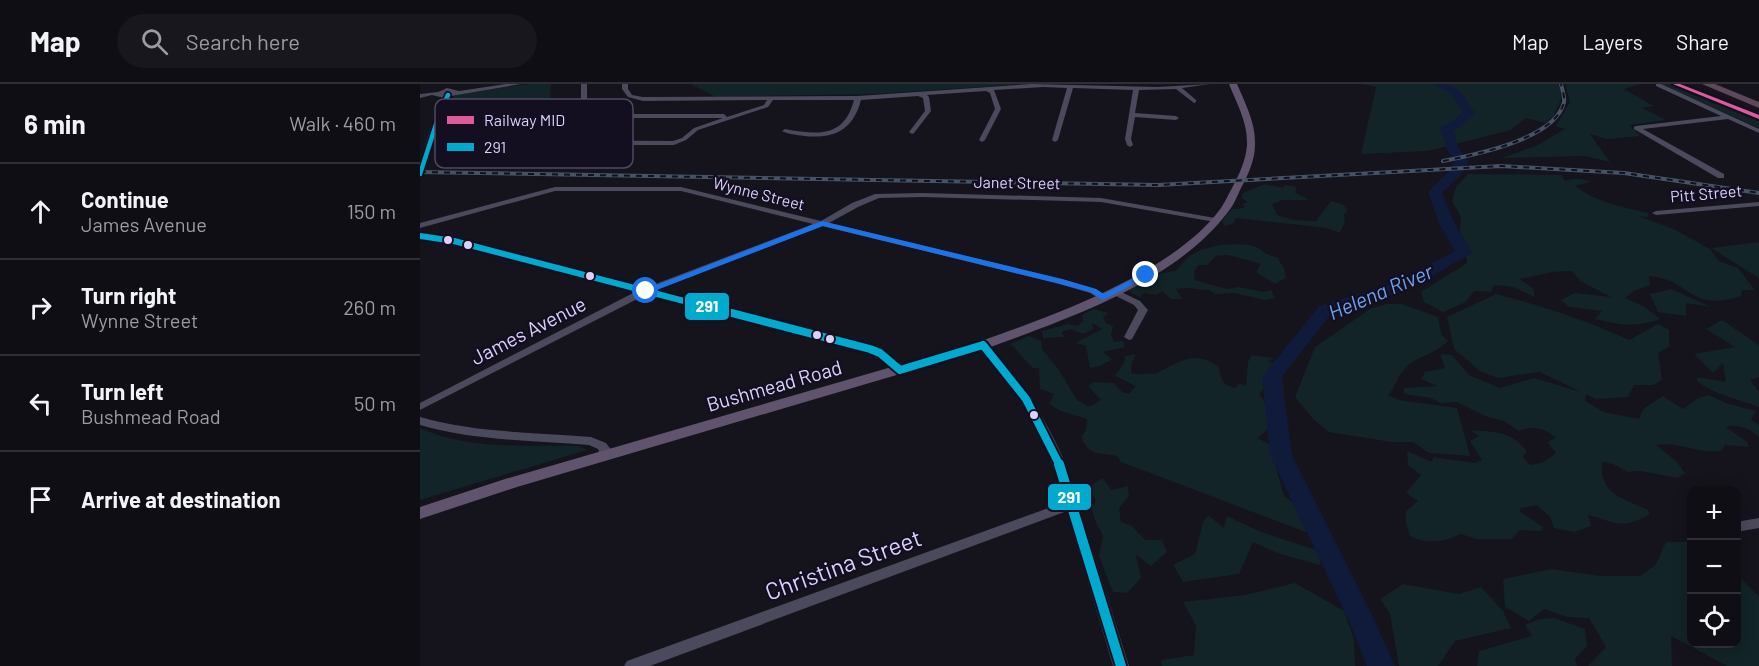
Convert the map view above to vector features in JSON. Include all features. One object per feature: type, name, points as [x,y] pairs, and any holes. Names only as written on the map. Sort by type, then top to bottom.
[{"type":"highway","points":[[1707,84],[1759,105]]},
{"type":"main road","name":"Bushmead Road","points":[[420,513],[605,455],[983,345],[1115,292],[1146,275],[1181,250],[1215,220],[1240,187],[1250,148],[1249,126],[1233,84]]},
{"type":"street","points":[[420,97],[447,91],[518,84]]},
{"type":"street","points":[[635,84],[625,85],[630,96],[643,99],[858,98],[987,89],[1071,86],[1136,89],[1178,88],[1208,84]]},
{"type":"street","points":[[1658,85],[1759,131]]},
{"type":"street","points":[[1055,140],[1071,86]]},
{"type":"street","points":[[1178,88],[1194,101]]},
{"type":"street","points":[[982,140],[998,109],[993,92],[987,89]]},
{"type":"street","points":[[1130,145],[1128,139],[1136,89]]},
{"type":"street","points":[[912,132],[928,111],[926,97],[920,94]]},
{"type":"street","points":[[785,131],[826,134],[837,131],[856,113],[858,98]]},
{"type":"street","points":[[633,143],[675,143],[696,129],[766,106],[771,99]]},
{"type":"street","points":[[1133,115],[1176,118]]},
{"type":"street","points":[[633,116],[732,117]]},
{"type":"street","points":[[1722,176],[1636,128],[1730,117]]},
{"type":"street","points":[[420,174],[435,126]]},
{"type":"street","name":"Wynne Street","points":[[422,231],[438,222],[537,193],[566,188],[681,189],[1059,281],[1093,291],[1103,298]]},
{"type":"street","name":"Janet Street","points":[[822,223],[855,205],[878,196],[923,195],[1092,199],[1215,220]]},
{"type":"street","name":"Pitt Street","points":[[1656,213],[1759,204]]},
{"type":"street","name":"James Avenue","points":[[420,407],[646,291],[822,223]]},
{"type":"street","points":[[422,231],[870,349],[880,353],[900,370]]},
{"type":"street","points":[[1115,292],[1137,303],[1143,310],[1129,337]]},
{"type":"street","points":[[983,345],[1033,405],[1058,459],[1070,505],[1121,666]]},
{"type":"street","points":[[420,421],[463,432],[534,439],[591,441],[602,446],[606,451],[605,455]]},
{"type":"street","name":"Christina Street","points":[[632,666],[1070,505]]},
{"type":"street","points":[[1741,526],[1759,523]]},
{"type":"shaded area","points":[[551,84],[550,99],[453,99],[454,96],[472,91]]},
{"type":"shaded area","points":[[691,84],[1025,84],[873,94],[716,97]]},
{"type":"shaded area","points":[[1362,84],[1558,84],[1562,97],[1554,115],[1545,123],[1526,118],[1511,130],[1428,151],[1361,154],[1376,87]]},
{"type":"shaded area","points":[[1565,84],[1641,84],[1624,89],[1654,106],[1642,108],[1666,120],[1630,125],[1640,136],[1607,139],[1590,134],[1610,162],[1585,156],[1501,158],[1536,146],[1565,129],[1556,126],[1570,102]]},
{"type":"shaded area","points":[[1660,84],[1673,84],[1759,119],[1759,128]]},
{"type":"shaded area","points":[[1468,174],[1562,175],[1565,181],[1578,179],[1590,182],[1575,186],[1600,200],[1648,213],[1648,217],[1638,216],[1676,230],[1710,249],[1719,261],[1738,268],[1755,290],[1742,290],[1741,296],[1724,300],[1710,300],[1691,294],[1663,278],[1649,276],[1650,285],[1634,291],[1625,298],[1645,307],[1660,319],[1635,325],[1620,324],[1595,319],[1602,311],[1569,307],[1561,300],[1575,293],[1611,297],[1580,281],[1572,271],[1552,272],[1520,279],[1533,288],[1535,297],[1513,287],[1494,285],[1491,292],[1474,291],[1466,302],[1443,312],[1424,302],[1421,292],[1467,263],[1464,241],[1460,232],[1461,217],[1452,201],[1456,187]]},
{"type":"shaded area","points":[[1265,184],[1284,188],[1284,185],[1295,186],[1297,190],[1294,192],[1309,200],[1283,200],[1272,204],[1277,215],[1294,220],[1316,221],[1331,201],[1342,204],[1348,210],[1344,215],[1345,222],[1340,233],[1327,228],[1236,218],[1234,223],[1225,226],[1222,221],[1232,209],[1244,208],[1243,204],[1248,202],[1241,198],[1243,193]]},
{"type":"shaded area","points":[[1759,242],[1759,278],[1711,248]]},
{"type":"shaded area","points":[[1220,245],[1251,245],[1277,257],[1284,268],[1286,278],[1275,284],[1256,272],[1261,264],[1228,255],[1216,256],[1207,265],[1198,265],[1194,272],[1195,280],[1227,289],[1239,287],[1264,292],[1271,290],[1275,298],[1265,300],[1234,293],[1215,294],[1210,290],[1184,288],[1176,289],[1182,299],[1171,299],[1162,291],[1156,295],[1144,293],[1140,297],[1128,289],[1156,274],[1175,271],[1189,256],[1203,249]]},
{"type":"shaded area","points":[[1671,289],[1711,307],[1686,303],[1686,316],[1658,312],[1650,294]]},
{"type":"shaded area","points":[[1496,294],[1564,314],[1629,340],[1658,324],[1669,330],[1669,347],[1658,353],[1662,380],[1653,385],[1634,385],[1628,397],[1596,399],[1586,394],[1585,401],[1604,412],[1639,419],[1643,409],[1663,396],[1683,409],[1698,398],[1709,395],[1726,403],[1756,411],[1751,420],[1759,425],[1759,437],[1744,428],[1730,426],[1726,427],[1747,442],[1749,447],[1725,445],[1721,451],[1703,451],[1673,445],[1656,445],[1676,461],[1685,473],[1678,478],[1640,471],[1628,472],[1613,464],[1602,462],[1602,473],[1609,489],[1648,510],[1650,514],[1625,524],[1588,515],[1591,526],[1574,532],[1554,528],[1550,517],[1537,505],[1521,508],[1519,511],[1543,527],[1541,531],[1520,530],[1512,539],[1476,539],[1461,534],[1442,541],[1423,541],[1410,536],[1406,523],[1406,511],[1418,501],[1406,493],[1421,475],[1408,465],[1407,451],[1432,462],[1433,457],[1475,463],[1482,460],[1470,441],[1479,436],[1470,430],[1509,436],[1527,451],[1523,457],[1530,465],[1544,462],[1556,453],[1547,442],[1556,438],[1543,430],[1530,428],[1519,431],[1504,421],[1485,416],[1457,402],[1440,403],[1431,398],[1404,394],[1404,388],[1437,386],[1421,379],[1425,372],[1445,368],[1440,354],[1452,355],[1469,375],[1500,388],[1534,378],[1581,392],[1540,372],[1498,378],[1480,371],[1454,349],[1447,317]]},
{"type":"shaded area","points":[[1387,304],[1402,304],[1438,317],[1441,334],[1448,341],[1439,349],[1406,367],[1388,395],[1399,400],[1457,408],[1470,456],[1429,453],[1413,442],[1391,442],[1329,432],[1314,420],[1295,397],[1315,347],[1370,309]]},
{"type":"shaded area","points":[[1093,309],[1109,313],[1103,317],[1106,323],[1113,326],[1111,335],[1114,342],[1123,341],[1125,347],[1103,352],[1112,359],[1100,366],[1090,368],[1086,346],[1075,343],[1102,329],[1092,323],[1093,329],[1083,334],[1070,329],[1061,332],[1065,337],[1043,338],[1042,331],[1068,324],[1078,326],[1083,321],[1082,315]]},
{"type":"shaded area","points":[[1722,320],[1759,345],[1759,377],[1750,380],[1759,392],[1759,407],[1718,393],[1697,381],[1697,377],[1726,382],[1723,363],[1713,373],[1694,354],[1735,347],[1706,329]]},
{"type":"shaded area","points":[[1029,336],[1041,341],[1042,349],[1059,370],[1077,400],[1089,407],[1101,400],[1088,386],[1093,382],[1114,383],[1122,392],[1129,394],[1136,386],[1115,376],[1124,363],[1125,356],[1136,354],[1132,362],[1131,373],[1137,374],[1155,374],[1186,359],[1210,361],[1219,367],[1221,378],[1226,385],[1236,388],[1238,383],[1246,386],[1248,362],[1252,355],[1274,358],[1268,361],[1274,364],[1265,378],[1265,388],[1259,394],[1267,409],[1269,428],[1258,438],[1270,445],[1284,496],[1297,505],[1300,519],[1311,534],[1121,462],[1117,456],[1091,451],[1081,437],[1086,430],[1087,419],[1061,411],[1049,404],[1054,394],[1040,389],[1039,368],[1033,368],[1010,344]]},
{"type":"shaded area","points":[[420,428],[438,435],[478,443],[579,446],[587,450],[420,500]]},
{"type":"shaded area","points":[[1103,478],[1111,490],[1128,486],[1129,496],[1119,508],[1121,522],[1131,525],[1145,540],[1162,540],[1167,552],[1151,566],[1136,555],[1141,578],[1127,593],[1113,592],[1099,556],[1103,536],[1091,508],[1096,501],[1088,487]]},
{"type":"shaded area","points":[[1208,515],[1224,528],[1227,516],[1261,532],[1319,551],[1320,565],[1277,553],[1253,542],[1239,574],[1183,582],[1173,565],[1195,554],[1203,522]]},
{"type":"shaded area","points":[[1666,542],[1687,542],[1687,645],[1671,636],[1672,666],[1588,666],[1606,647],[1589,618],[1568,617],[1544,609],[1529,621],[1505,607],[1503,579],[1551,569],[1601,576],[1641,576],[1656,564]]},
{"type":"shaded area","points":[[1741,579],[1759,596],[1759,666],[1727,666],[1693,648],[1741,648]]},
{"type":"shaded area","points":[[1295,583],[1344,611],[1354,639],[1355,666],[1162,666],[1161,660],[1194,655],[1196,626],[1183,602],[1245,595]]},
{"type":"shaded area","points":[[1403,584],[1459,594],[1481,587],[1503,611],[1511,628],[1455,641],[1438,666],[1399,666],[1390,614],[1380,599]]},
{"type":"shaded area","points":[[1554,618],[1585,629],[1587,646],[1575,659],[1577,666],[1477,666],[1479,651],[1532,636],[1525,625],[1540,619]]},
{"type":"waterway","name":"Helena River","points":[[1381,666],[1362,621],[1281,455],[1272,377],[1325,310],[1402,286],[1464,253],[1447,224],[1435,192],[1456,172],[1462,161],[1453,150],[1446,128],[1457,124],[1469,113],[1455,91],[1438,84]]},
{"type":"railway","points":[[1443,161],[1512,143],[1546,126],[1558,115],[1564,102],[1561,84]]},
{"type":"railway","points":[[420,172],[1158,185],[1501,166],[1624,173],[1759,193]]},
{"type":"rail line","name":"MID","points":[[1676,84],[1759,117]]},
{"type":"transit line","name":"291","points":[[446,99],[448,95]]},
{"type":"transit line","name":"291","points":[[420,174],[435,128]]},
{"type":"transit line","name":"291","points":[[420,236],[454,241],[870,349],[880,353],[900,370]]},
{"type":"transit line","name":"291","points":[[983,345],[1026,399],[1058,460],[1121,666]]},
{"type":"transit line","name":"291","points":[[900,370],[983,345]]},
{"type":"route","points":[[646,291],[822,223],[1059,281],[1093,291],[1103,298],[1146,275]]}]
